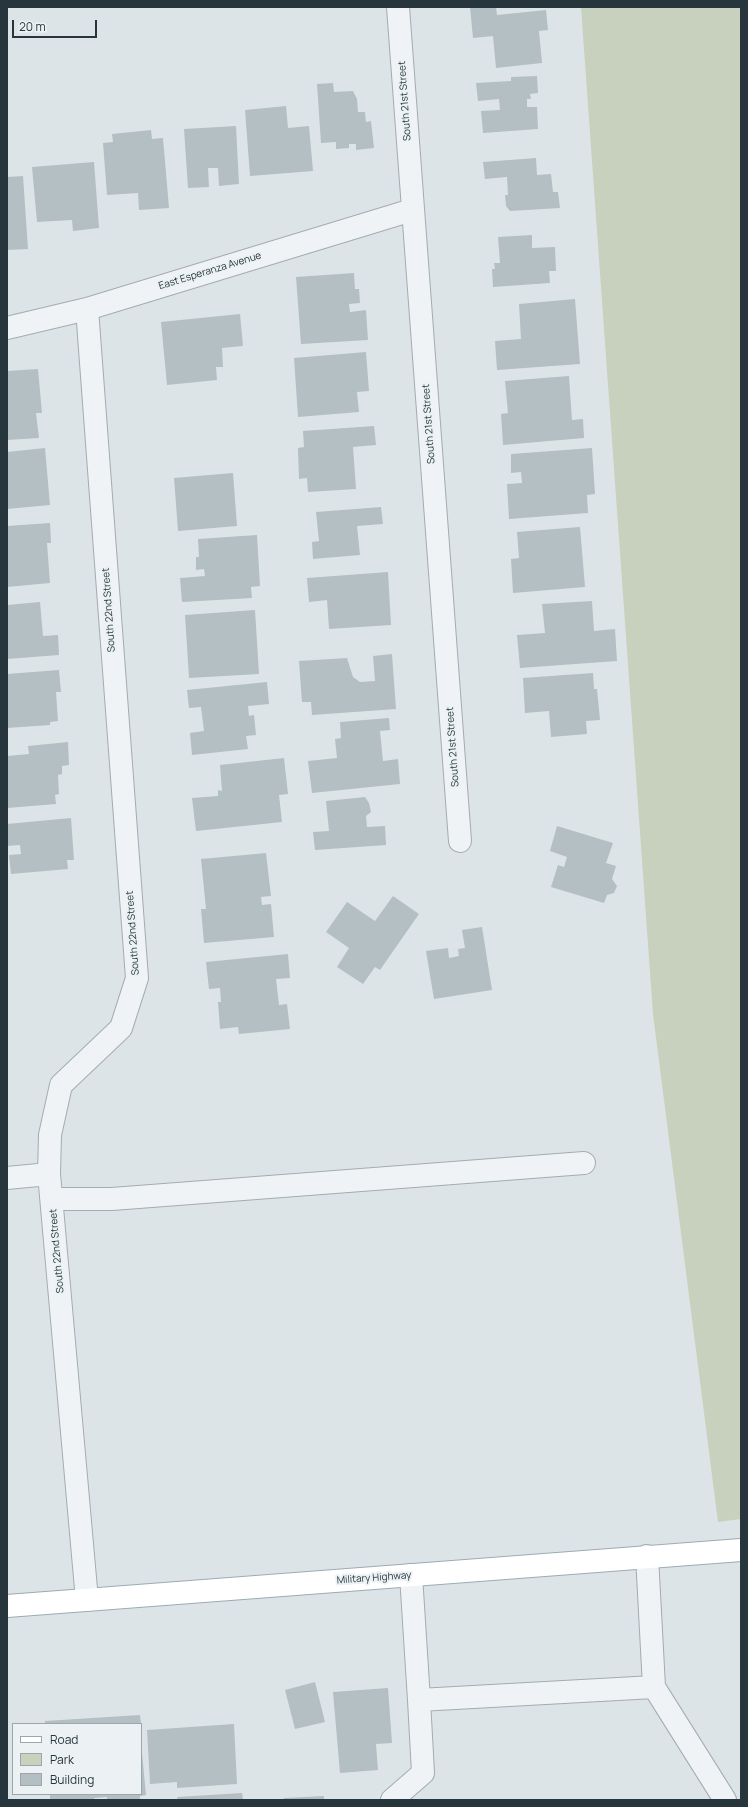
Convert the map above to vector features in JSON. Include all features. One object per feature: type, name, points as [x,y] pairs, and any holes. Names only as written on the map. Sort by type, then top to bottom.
[{"type":"main road","name":"Military Highway","points":[[7,1606],[741,1550]]},
{"type":"street","name":"South 21st Street","points":[[398,7],[460,841]]},
{"type":"street","name":"East Esperanza Avenue","points":[[7,328],[87,309],[412,210]]},
{"type":"street","name":"South 22nd Street","points":[[87,309],[137,978],[121,1028],[61,1085],[50,1135],[49,1174],[87,1600]]},
{"type":"street","points":[[52,1199],[112,1199],[584,1163]]},
{"type":"street","points":[[7,1178],[49,1174]]},
{"type":"street","points":[[647,1556],[654,1687],[725,1800]]},
{"type":"street","points":[[392,1800],[423,1773],[411,1575]]},
{"type":"street","points":[[418,1700],[654,1687]]},
{"type":"green space","points":[[581,7],[741,7],[741,1519],[718,1522],[653,1014]]},
{"type":"building","points":[[470,7],[496,7],[497,15],[546,10],[548,30],[539,31],[542,63],[496,68],[493,36],[473,38]]},
{"type":"building","points":[[537,76],[538,93],[530,94],[531,99],[527,99],[527,107],[537,107],[538,129],[483,133],[481,111],[500,110],[499,99],[478,101],[476,83],[511,81],[511,77]]},
{"type":"building","points":[[333,83],[334,92],[353,91],[357,99],[358,112],[365,112],[366,122],[371,121],[374,148],[356,150],[356,144],[349,144],[349,148],[336,149],[336,142],[321,143],[317,84]]},
{"type":"building","points":[[286,106],[288,128],[309,126],[313,171],[250,176],[245,110]]},
{"type":"building","points":[[236,126],[239,184],[219,186],[218,168],[208,168],[209,187],[188,188],[184,129]]},
{"type":"building","points":[[151,130],[152,139],[163,138],[169,208],[139,210],[138,193],[107,195],[103,143],[113,142],[112,134]]},
{"type":"building","points":[[536,158],[537,175],[551,174],[553,192],[558,192],[560,208],[510,211],[506,206],[505,195],[508,195],[507,177],[485,179],[483,162]]},
{"type":"building","points":[[94,162],[99,228],[73,231],[72,220],[37,222],[32,167]]},
{"type":"building","points":[[23,176],[28,249],[7,250],[7,177]]},
{"type":"building","points":[[532,235],[532,248],[555,247],[556,271],[549,271],[550,283],[493,287],[492,269],[495,269],[494,263],[500,263],[498,237]]},
{"type":"building","points":[[354,273],[355,289],[359,289],[360,303],[349,304],[350,312],[366,310],[368,340],[301,344],[296,277]]},
{"type":"building","points":[[575,299],[580,364],[497,370],[495,341],[521,339],[519,304]]},
{"type":"building","points":[[240,314],[243,346],[222,348],[223,367],[216,367],[217,380],[167,385],[161,322]]},
{"type":"building","points":[[366,352],[369,391],[357,392],[359,412],[298,417],[294,358]]},
{"type":"building","points":[[38,369],[42,413],[36,413],[39,438],[7,440],[7,371]]},
{"type":"building","points":[[569,376],[572,420],[583,419],[584,438],[503,445],[501,414],[508,413],[505,381]]},
{"type":"building","points":[[374,426],[376,445],[353,447],[356,489],[308,492],[307,478],[299,479],[298,448],[304,447],[303,431]]},
{"type":"building","points":[[45,448],[50,505],[7,509],[7,452]]},
{"type":"building","points":[[592,448],[595,494],[587,495],[588,513],[509,519],[507,484],[522,483],[521,472],[511,473],[511,454]]},
{"type":"building","points":[[233,473],[237,526],[178,531],[174,478]]},
{"type":"building","points":[[381,507],[383,524],[357,526],[360,555],[313,559],[312,542],[319,541],[316,512]]},
{"type":"building","points":[[50,523],[51,543],[47,543],[50,583],[7,587],[7,526]]},
{"type":"building","points":[[580,527],[585,587],[513,593],[511,559],[519,558],[517,532]]},
{"type":"building","points":[[257,535],[260,586],[251,587],[252,598],[182,602],[180,578],[205,576],[204,569],[196,570],[196,557],[199,557],[198,539]]},
{"type":"building","points":[[388,572],[391,625],[329,629],[327,600],[309,602],[307,578]]},
{"type":"building","points":[[592,601],[594,631],[615,629],[617,661],[520,668],[517,635],[545,633],[542,604]]},
{"type":"building","points":[[40,602],[43,636],[58,635],[59,655],[7,659],[7,605]]},
{"type":"building","points":[[255,610],[259,674],[189,678],[185,615]]},
{"type":"building","points":[[392,654],[396,709],[312,715],[311,702],[302,702],[299,661],[347,658],[353,677],[360,682],[375,681],[373,656]]},
{"type":"building","points":[[59,670],[61,692],[56,692],[58,721],[50,722],[50,725],[7,728],[7,674]]},
{"type":"building","points":[[593,673],[594,689],[597,689],[600,720],[586,721],[587,734],[551,737],[549,711],[525,713],[523,678]]},
{"type":"building","points":[[267,682],[269,704],[248,706],[249,716],[254,715],[256,735],[246,736],[248,749],[192,755],[190,733],[204,731],[201,707],[189,708],[187,690]]},
{"type":"building","points":[[389,718],[390,730],[380,731],[383,761],[398,759],[400,784],[312,793],[308,761],[337,758],[335,739],[341,738],[340,722]]},
{"type":"building","points":[[68,742],[69,765],[62,766],[62,774],[58,775],[59,794],[55,795],[56,804],[7,808],[7,756],[29,754],[28,746]]},
{"type":"building","points":[[284,758],[288,794],[279,795],[282,822],[196,831],[192,798],[218,796],[218,790],[222,791],[220,765]]},
{"type":"building","points":[[365,797],[369,803],[371,812],[366,816],[367,827],[385,826],[386,845],[315,850],[313,832],[329,831],[326,801]]},
{"type":"building","points":[[71,818],[74,860],[67,860],[68,869],[11,874],[9,855],[21,854],[20,845],[7,846],[7,824]]},
{"type":"building","points":[[557,826],[613,843],[606,863],[616,866],[612,879],[617,886],[614,893],[607,895],[604,903],[551,887],[558,865],[564,867],[567,857],[550,851]]},
{"type":"building","points":[[266,853],[271,896],[261,897],[262,905],[271,904],[274,937],[204,943],[201,909],[206,909],[201,859]]},
{"type":"building","points":[[393,896],[419,914],[380,970],[375,967],[363,984],[337,967],[349,948],[326,932],[347,902],[375,921]]},
{"type":"building","points":[[482,927],[492,990],[434,999],[426,951],[448,948],[449,958],[459,956],[458,949],[465,948],[462,930]]},
{"type":"building","points":[[288,954],[290,978],[276,979],[279,1005],[287,1004],[290,1029],[239,1034],[238,1027],[220,1029],[218,1002],[221,1002],[220,988],[209,989],[206,962]]},
{"type":"building","points":[[315,1682],[325,1722],[295,1729],[285,1690]]},
{"type":"building","points":[[388,1688],[392,1743],[376,1744],[378,1770],[340,1773],[333,1692]]},
{"type":"building","points":[[140,1715],[141,1723],[45,1723],[45,1721]]},
{"type":"building","points":[[234,1724],[237,1784],[177,1788],[177,1782],[150,1784],[147,1730]]},
{"type":"building","points":[[142,1753],[146,1795],[140,1796],[140,1800],[107,1800],[107,1797],[94,1798],[94,1800],[50,1800],[50,1795],[142,1795]]},
{"type":"building","points":[[242,1793],[243,1800],[178,1800],[177,1797]]},
{"type":"building","points":[[324,1796],[324,1800],[284,1800],[284,1798]]}]
